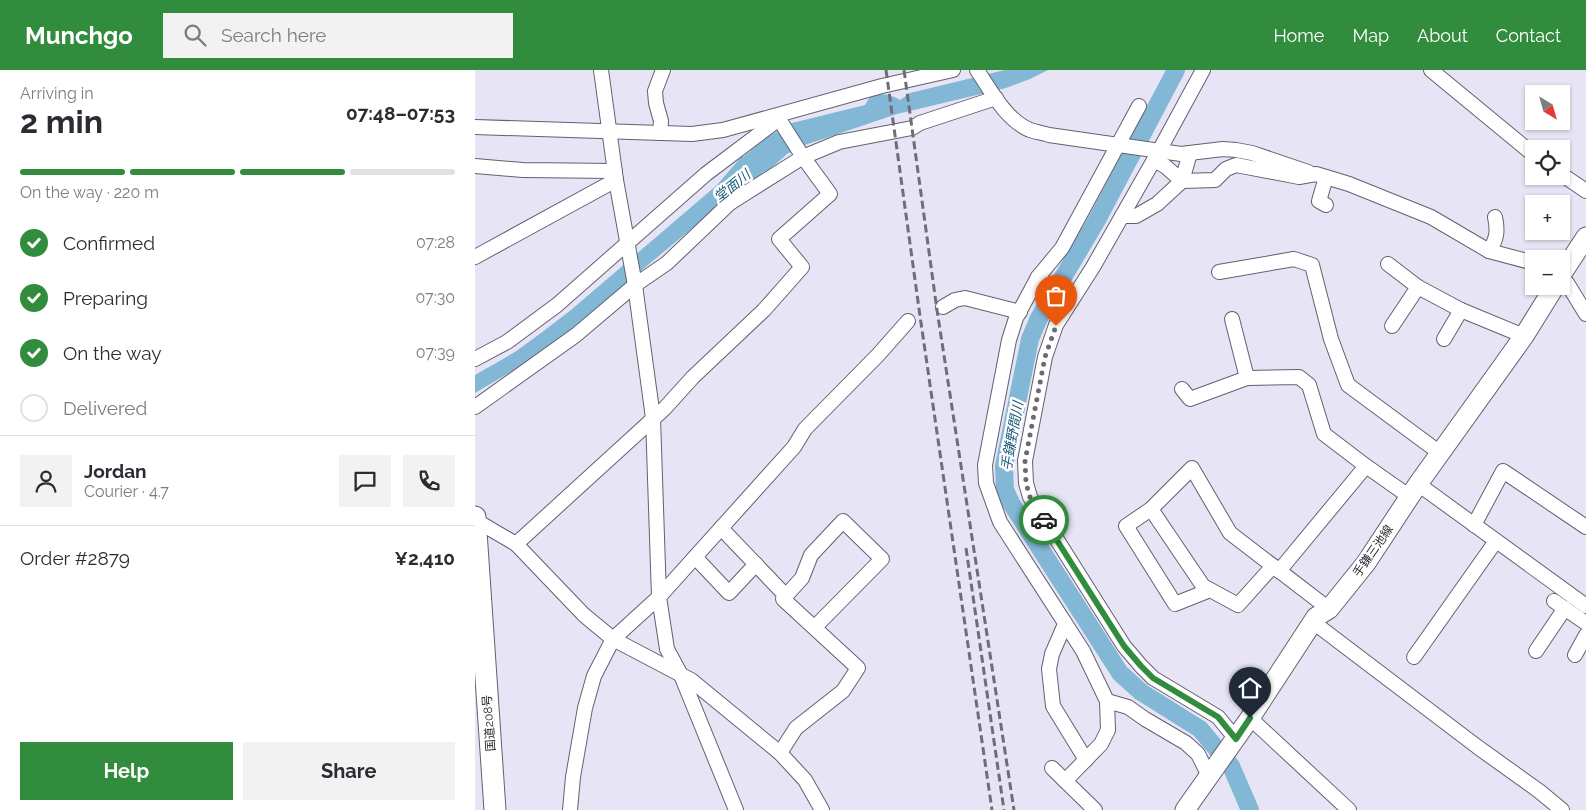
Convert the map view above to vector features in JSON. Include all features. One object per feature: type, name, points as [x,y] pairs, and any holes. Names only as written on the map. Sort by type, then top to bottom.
[{"type":"highway","name":"国道208号","points":[[475,523],[481,696],[495,810]]},
{"type":"main road","points":[[1570,261],[1585,240]]},
{"type":"main road","name":"手鎌三池線","points":[[1185,810],[1236,739],[1313,622],[1329,609],[1366,563],[1414,490],[1524,336],[1549,295]]},
{"type":"street","points":[[601,70],[616,176],[635,284],[653,418],[659,597],[667,649],[681,675],[735,810]]},
{"type":"street","points":[[660,133],[661,121],[655,92],[663,70]]},
{"type":"street","points":[[475,127],[692,134],[723,130],[778,118],[882,86],[953,70]]},
{"type":"street","points":[[977,70],[996,98],[1015,120],[1029,130],[1049,135],[1118,145],[1156,154],[1181,154],[1223,149],[1252,153],[1349,184],[1400,209],[1431,217],[1489,251],[1525,261]]},
{"type":"street","points":[[1203,70],[1093,267],[1056,326],[1045,357],[1025,461],[1026,483],[1030,497],[1124,646],[1153,678],[1218,717],[1236,739]]},
{"type":"street","points":[[1431,70],[1525,148]]},
{"type":"street","points":[[475,407],[576,335],[635,284],[667,263],[730,203],[801,154],[839,142],[912,128],[920,123],[996,98]]},
{"type":"street","points":[[1065,781],[1101,744],[1108,730],[1109,714],[1107,701],[1095,674],[1000,522],[986,483],[985,464],[1007,350],[1016,318],[1038,277],[1062,248],[1139,106]]},
{"type":"street","points":[[516,544],[653,418],[764,310],[802,267],[779,239],[829,194],[778,118]]},
{"type":"street","points":[[475,359],[507,342],[557,305],[706,174],[778,118]]},
{"type":"street","points":[[1122,216],[1136,216],[1157,204],[1182,182],[1190,153]]},
{"type":"street","points":[[1156,154],[1165,166],[1182,182],[1215,180],[1226,169],[1236,165],[1299,177],[1321,176]]},
{"type":"street","points":[[475,166],[616,176]]},
{"type":"street","points":[[475,257],[616,176]]},
{"type":"street","points":[[1321,176],[1319,201],[1326,205]]},
{"type":"street","points":[[1570,180],[1586,191]]},
{"type":"street","points":[[1489,251],[1496,241],[1497,228],[1495,217]]},
{"type":"street","points":[[1219,272],[1294,259],[1312,265],[1331,339],[1348,385],[1440,453]]},
{"type":"street","points":[[1388,264],[1418,287],[1461,310],[1524,336]]},
{"type":"street","points":[[1038,277],[1069,303]]},
{"type":"street","points":[[1393,326],[1418,287]]},
{"type":"street","points":[[1570,288],[1586,314]]},
{"type":"street","points":[[943,307],[955,300],[965,298],[1020,312]]},
{"type":"street","points":[[1444,340],[1461,310]]},
{"type":"street","points":[[1232,319],[1247,378]]},
{"type":"street","points":[[570,810],[573,777],[593,676],[613,639],[659,597],[794,447],[805,429],[878,355],[907,321]]},
{"type":"street","points":[[1182,389],[1191,399],[1247,378],[1299,378],[1309,385],[1324,434],[1366,466],[1414,490],[1474,525],[1496,541],[1575,609],[1536,651]]},
{"type":"street","points":[[1151,509],[1203,586],[1238,605],[1276,568],[1366,466]]},
{"type":"street","points":[[1210,590],[1175,604],[1126,526],[1151,509],[1192,468],[1230,533],[1329,609]]},
{"type":"street","points":[[1474,525],[1503,471],[1586,527]]},
{"type":"street","points":[[780,753],[795,728],[843,691],[858,668],[783,599],[802,578],[811,555],[843,520],[882,559],[815,627]]},
{"type":"street","points":[[475,523],[516,544],[584,615],[613,639],[691,680],[780,753],[805,780],[822,810]]},
{"type":"street","points":[[721,528],[786,596]]},
{"type":"street","points":[[1414,656],[1496,541]]},
{"type":"street","points":[[695,557],[729,593],[756,564]]},
{"type":"street","points":[[1313,622],[1562,810]]},
{"type":"street","points":[[1065,624],[1052,654],[1049,669],[1053,706],[1086,760]]},
{"type":"street","points":[[1575,655],[1586,635]]},
{"type":"street","points":[[1107,701],[1127,707],[1186,743],[1198,754],[1209,776]]},
{"type":"street","points":[[1250,718],[1349,810]]},
{"type":"street","points":[[1053,768],[1095,810]]},
{"type":"water","name":"堂面川","points":[[1005,70],[1048,70],[1006,88],[897,114],[805,145],[787,154],[766,173],[763,172],[714,210],[541,354],[475,393],[475,375],[515,352],[571,310],[717,185],[742,156],[766,138],[792,123],[865,105],[873,95],[887,95],[900,100],[910,93]]},
{"type":"waterway","name":"手鎌野間川","points":[[1176,70],[1097,220],[1039,318],[1030,339],[1004,466],[1005,490],[1011,503],[1120,673],[1141,692],[1200,729],[1231,766],[1250,810]]},
{"type":"railway","points":[[886,70],[992,810]]},
{"type":"railway","points":[[904,70],[937,310],[1014,810]]},
{"type":"railway","points":[[966,548],[1004,810]]},
{"type":"way so far","points":[[1044,520],[1030,497],[1026,483],[1025,461],[1045,357],[1056,326]]},
{"type":"route","points":[[1044,520],[1124,646],[1153,678],[1218,717],[1236,739],[1250,718]]}]
